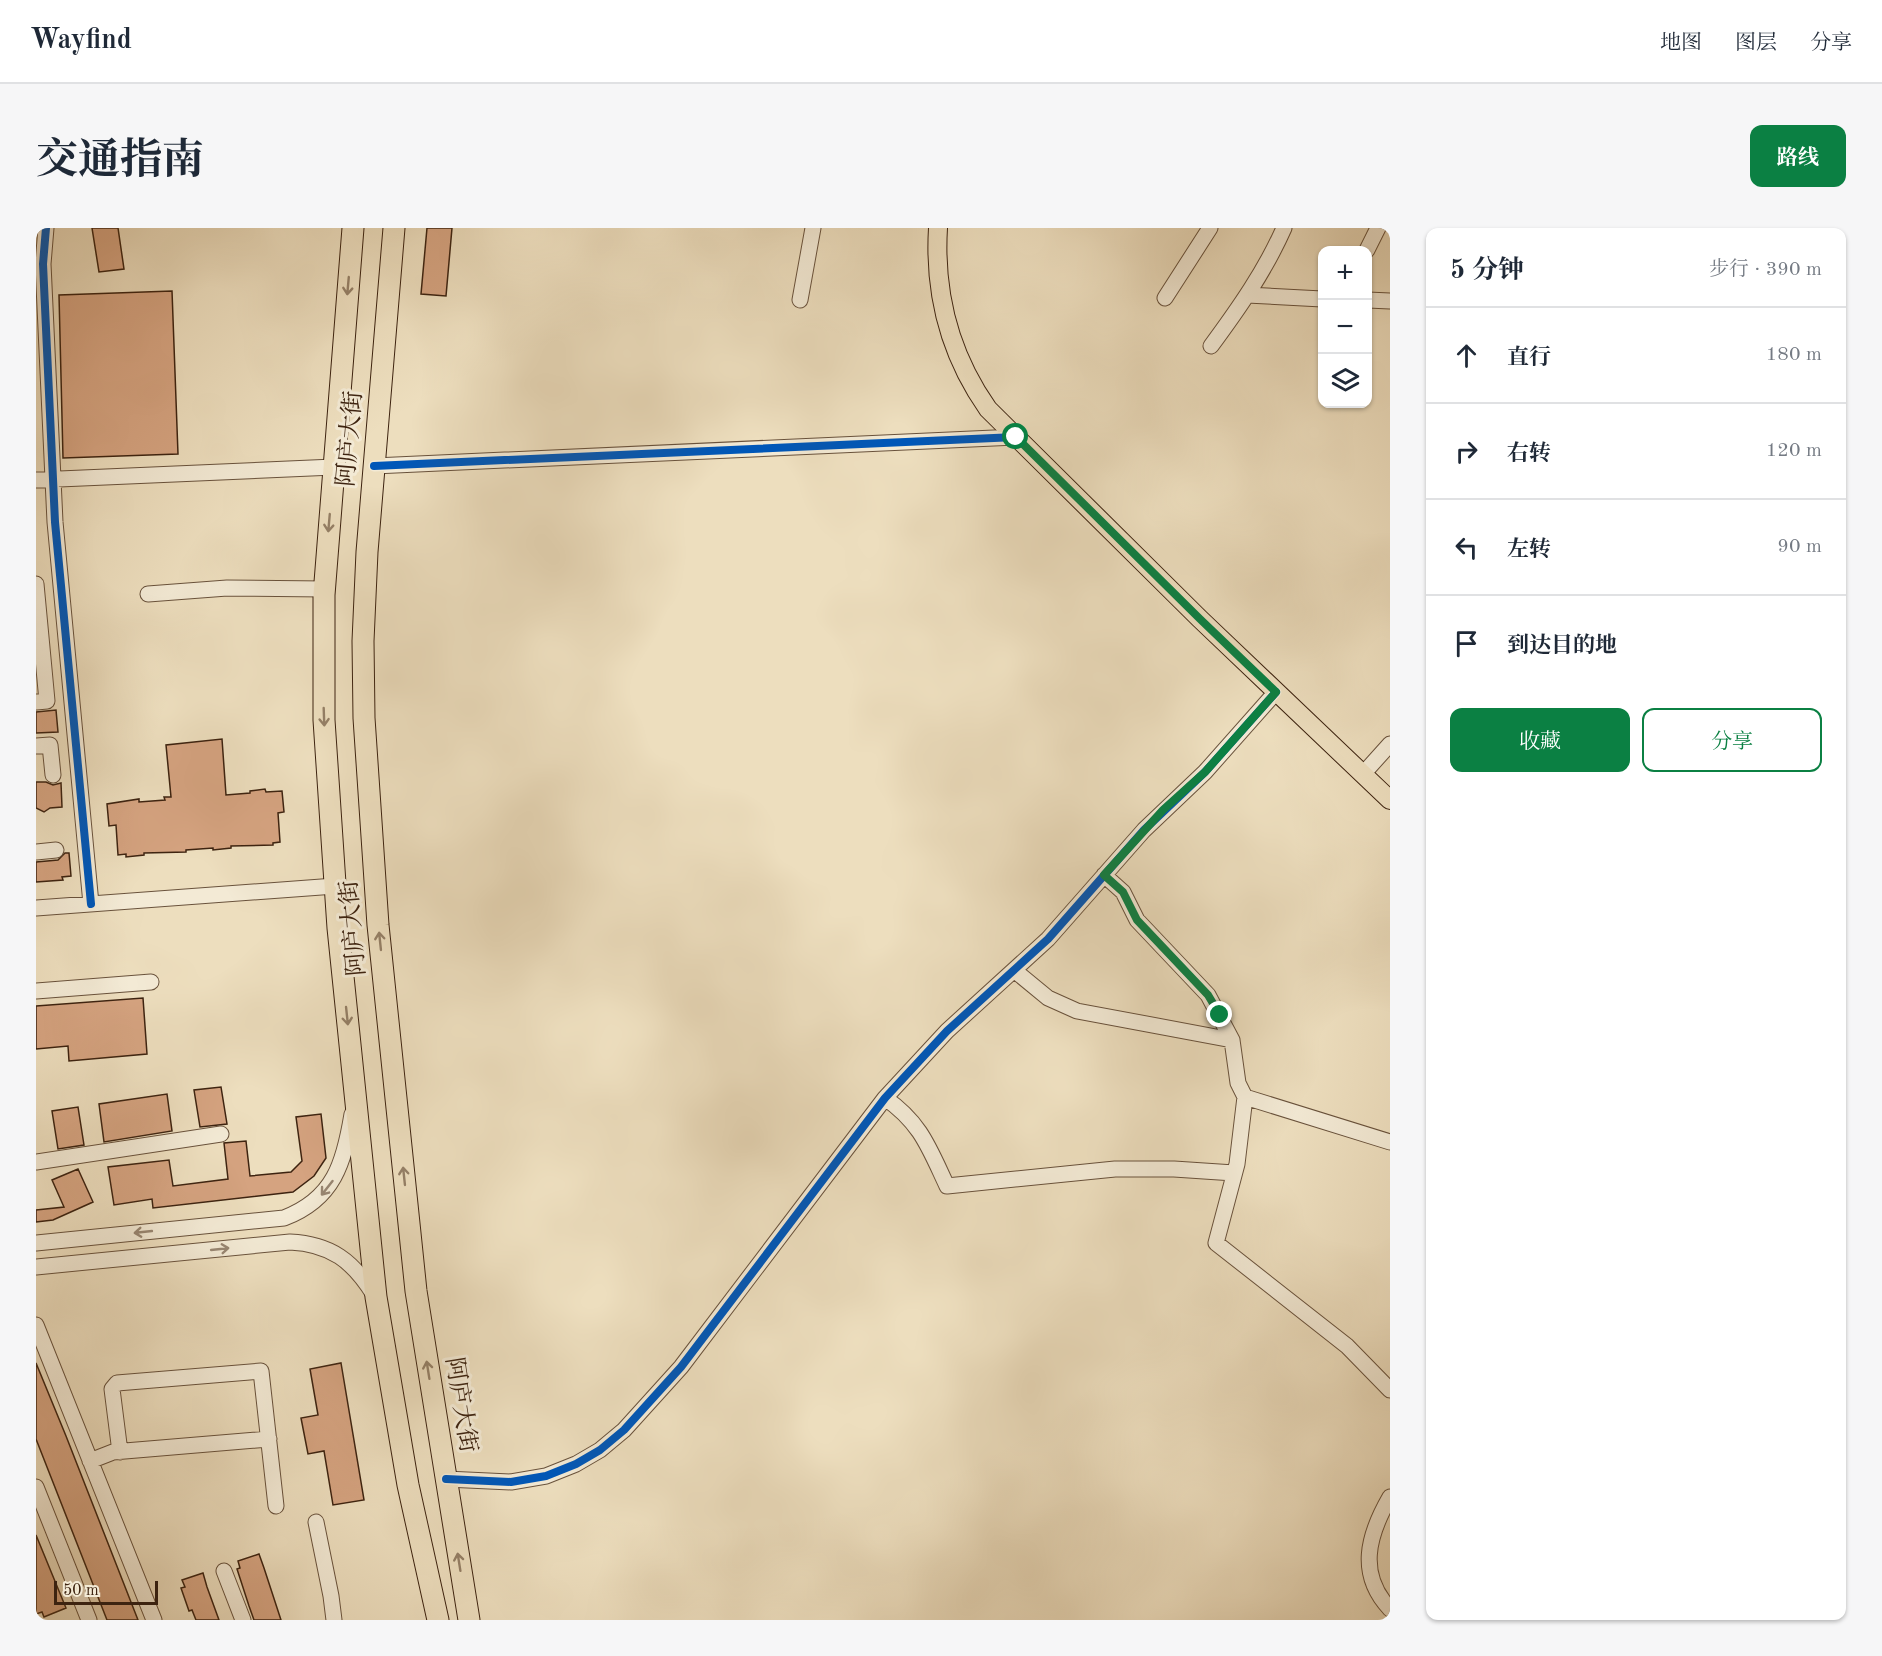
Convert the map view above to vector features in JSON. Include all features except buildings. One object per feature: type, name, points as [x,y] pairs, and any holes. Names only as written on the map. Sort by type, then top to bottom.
[{"type":"highway","points":[[353,228],[325,589],[324,720],[335,886],[376,1297],[408,1485],[438,1620]]},
{"type":"highway","name":"阿庐大街","points":[[394,228],[367,563],[363,641],[364,718],[378,925],[416,1292],[469,1620]]},
{"type":"main road","points":[[938,228],[940,290],[949,331],[976,392],[988,409],[1276,692],[1366,770],[1390,787]]},
{"type":"main road","points":[[948,228],[946,250],[949,288],[958,328],[973,368],[995,403],[1366,770],[1390,800]]},
{"type":"street","points":[[46,228],[40,304],[55,522],[91,904]]},
{"type":"street","points":[[800,300],[813,228]]},
{"type":"street","points":[[1165,298],[1200,247],[1210,228]]},
{"type":"street","points":[[1211,346],[1247,295],[1284,228]]},
{"type":"street","points":[[1369,246],[1378,228]]},
{"type":"street","points":[[1247,295],[1318,299]]},
{"type":"street","points":[[1372,300],[1390,301]]},
{"type":"street","points":[[374,466],[1016,437]]},
{"type":"street","points":[[36,480],[334,467]]},
{"type":"street","points":[[36,584],[47,701],[36,702]]},
{"type":"street","points":[[148,594],[227,588],[325,589]]},
{"type":"street","points":[[446,1479],[511,1482],[546,1476],[576,1464],[600,1450],[624,1430],[681,1367],[885,1098],[947,1031],[1048,939],[1163,810],[1205,772],[1276,692]]},
{"type":"street","points":[[1366,770],[1390,744]]},
{"type":"street","points":[[36,746],[50,745],[53,775]]},
{"type":"street","points":[[36,852],[56,850]]},
{"type":"street","points":[[1104,875],[1123,892],[1137,920],[1208,995],[1232,1040],[1238,1083],[1245,1097],[1234,1173],[1216,1243],[1347,1346],[1390,1390]]},
{"type":"street","points":[[36,908],[335,886]]},
{"type":"street","points":[[1014,969],[1048,998],[1077,1011],[1232,1040]]},
{"type":"street","points":[[36,991],[151,982]]},
{"type":"street","points":[[36,1243],[284,1218],[294,1215],[321,1196],[334,1179],[347,1143],[355,1093]]},
{"type":"street","points":[[1245,1097],[1390,1142]]},
{"type":"street","points":[[885,1098],[906,1115],[924,1137],[947,1186],[1115,1169],[1174,1169],[1234,1173]]},
{"type":"street","points":[[36,1162],[221,1134]]},
{"type":"street","points":[[36,1267],[302,1242],[323,1248],[344,1259],[362,1275],[376,1297]]},
{"type":"street","points":[[36,1325],[154,1620]]},
{"type":"street","points":[[120,1452],[112,1389],[117,1383],[261,1371],[276,1506]]},
{"type":"street","points":[[90,1461],[120,1452],[268,1439]]},
{"type":"street","points":[[36,1487],[89,1620]]},
{"type":"street","points":[[1390,1497],[1379,1518],[1371,1542],[1369,1564],[1378,1596],[1390,1609]]},
{"type":"street","points":[[316,1522],[334,1620]]},
{"type":"street","points":[[224,1571],[243,1620]]},
{"type":"cycle path","points":[[46,228],[43,264],[55,522],[91,904]]},
{"type":"cycle path","points":[[374,466],[1016,437]]},
{"type":"cycle path","points":[[446,1479],[511,1482],[546,1476],[576,1464],[600,1450],[624,1430],[681,1367],[885,1098],[947,1031],[1048,939],[1144,830],[1205,772],[1276,692]]},
{"type":"route","points":[[1016,437],[1276,692],[1205,772],[1163,810],[1104,875],[1123,892],[1137,920],[1208,995],[1220,1015]]}]
